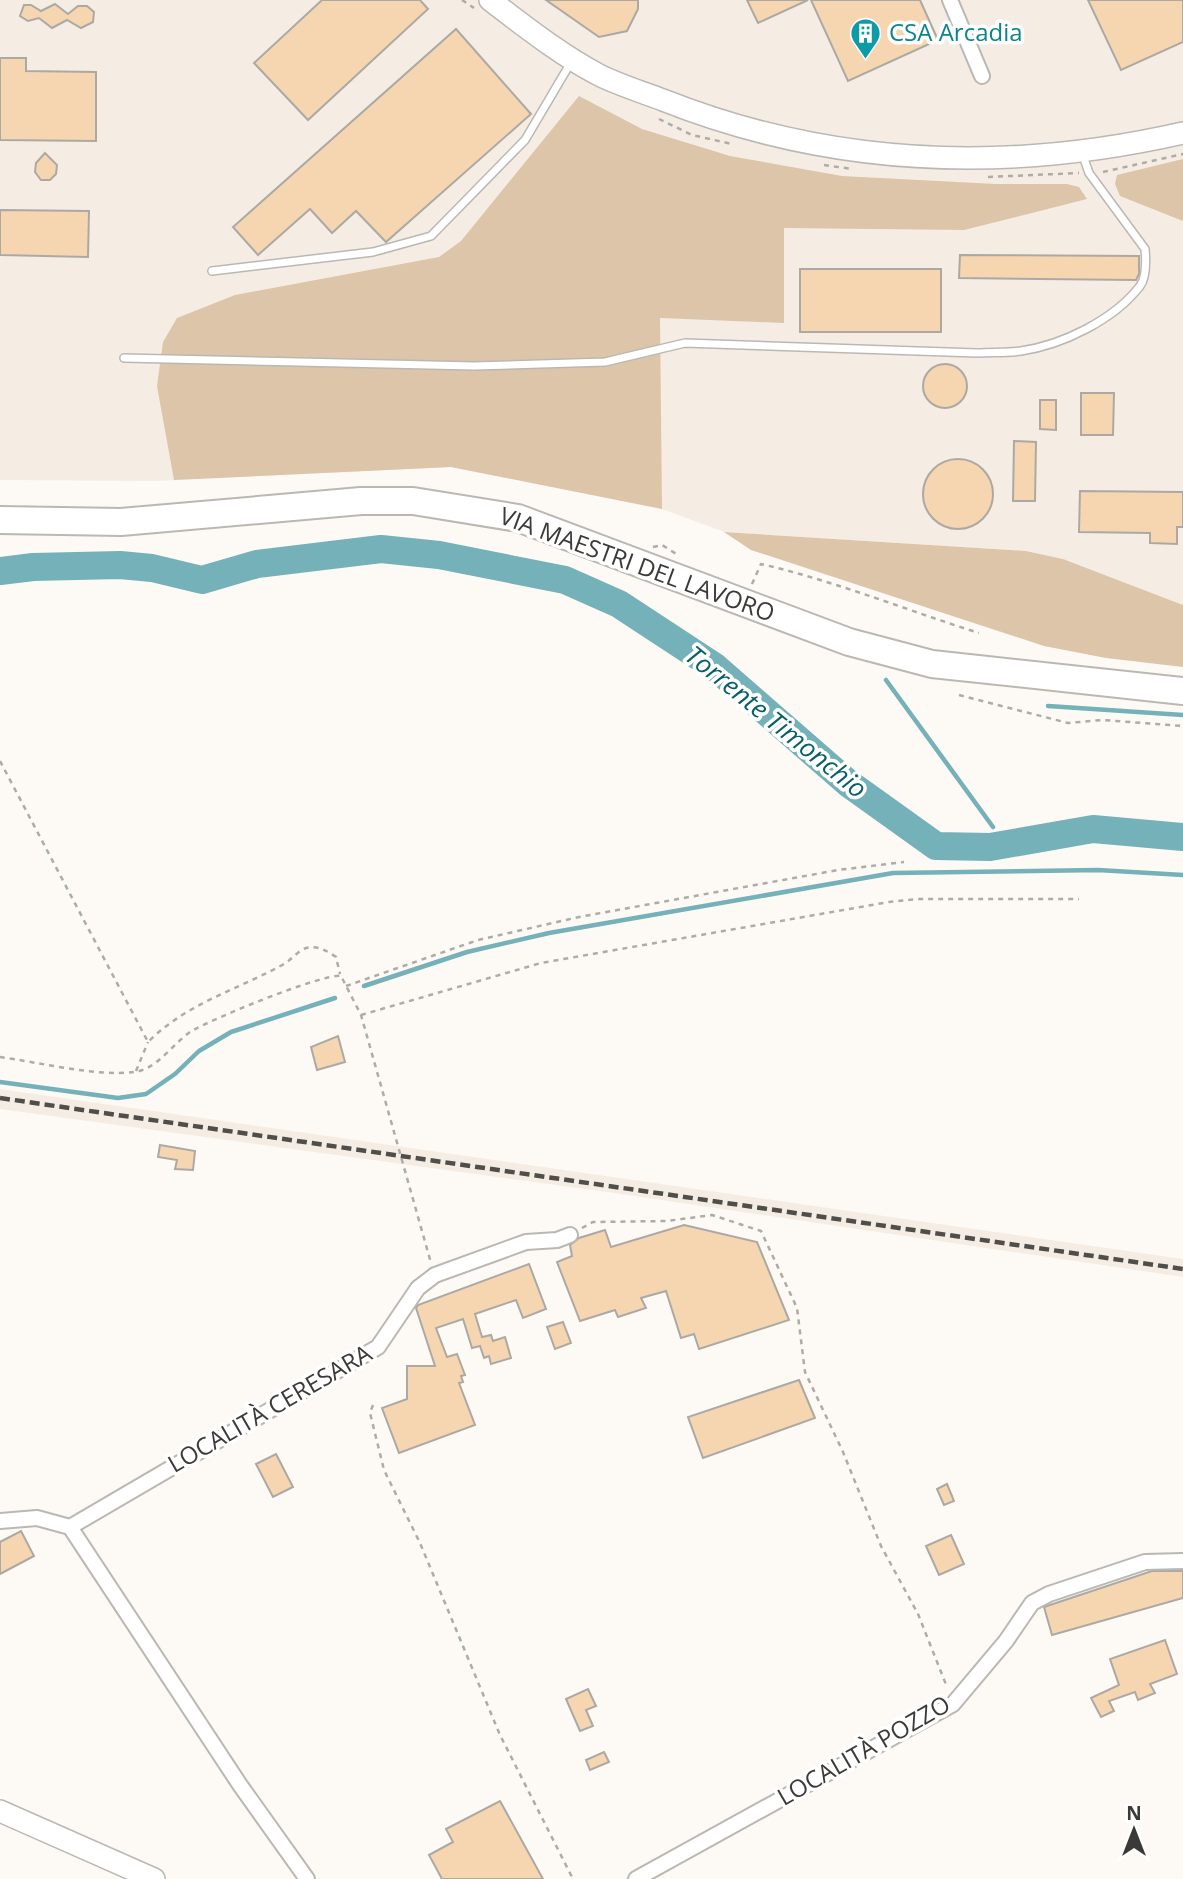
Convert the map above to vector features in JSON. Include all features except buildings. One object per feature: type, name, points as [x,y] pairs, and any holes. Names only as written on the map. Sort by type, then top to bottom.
[{"type":"highway","name":"VIA MAESTRI DEL LAVORO","points":[[0,520],[121,522],[361,501],[413,501],[467,508],[518,519],[849,642],[932,664],[1016,676],[1183,691]]},
{"type":"street","points":[[490,0],[599,75],[706,117],[835,150],[916,159],[1082,153],[1183,133]]},
{"type":"street","points":[[950,0],[982,76]]},
{"type":"street","name":"LOCALITÀ CERESARA","points":[[69,1527],[378,1347],[418,1287],[435,1275],[526,1242],[557,1240],[570,1235]]},
{"type":"street","points":[[0,1521],[37,1518],[69,1527],[240,1785],[307,1879]]},
{"type":"street","name":"LOCALITÀ POZZO","points":[[636,1879],[953,1704],[1006,1641],[1032,1603],[1049,1594],[1145,1562],[1183,1561]]},
{"type":"street","points":[[0,1811],[154,1879]]},
{"type":"lane","points":[[212,271],[373,252],[430,236],[525,140],[567,69]]},
{"type":"lane","points":[[124,358],[474,366],[605,362],[685,343],[977,353],[1023,351],[1074,334],[1107,316],[1141,285],[1146,263],[1145,249],[1089,173],[1082,153]]},
{"type":"path","points":[[959,695],[1068,723],[1102,720],[1183,726]]},
{"type":"path","points":[[0,761],[148,1042]]},
{"type":"path","points":[[346,986],[478,940],[579,917],[838,870],[904,862]]},
{"type":"path","points":[[361,1015],[518,967],[889,902],[916,899],[1079,900]]},
{"type":"path","points":[[136,1073],[148,1042],[165,1025],[196,1004],[285,963],[307,948],[319,947],[336,957],[341,976],[361,1015],[435,1275]]},
{"type":"path","points":[[0,1057],[136,1073],[151,1065],[188,1033],[211,1020],[318,980],[341,976]]},
{"type":"path","points":[[570,1235],[593,1222],[667,1221],[712,1215],[761,1231],[797,1308],[804,1372],[843,1452],[881,1546],[918,1614],[953,1704]]},
{"type":"path","points":[[373,1405],[370,1413],[384,1470],[420,1543],[500,1735],[573,1879]]},
{"type":"shaded area","points":[[0,0],[1183,0],[1183,605],[1063,559],[1026,551],[724,532],[662,509],[451,467],[155,481],[0,480]]},
{"type":"shaded area","points":[[579,96],[642,129],[730,156],[842,176],[996,184],[1067,184],[1079,187],[1087,199],[964,230],[784,228],[784,323],[660,318],[662,509],[451,467],[174,480],[157,386],[163,342],[177,318],[235,295],[439,257],[461,241]]},
{"type":"shaded area","points":[[1183,159],[1183,221],[1120,196],[1115,184],[1117,175]]},
{"type":"shaded area","points":[[724,532],[1026,551],[1063,559],[1183,605],[1183,667],[1106,658],[1044,646],[751,550]]},
{"type":"shaded area","points":[[0,1089],[1183,1259],[1183,1277],[614,1193],[0,1109]]},
{"type":"waterway","name":"Torrente Timonchio","points":[[0,571],[33,567],[120,565],[152,568],[202,580],[257,564],[381,549],[439,555],[565,580],[619,604],[715,667],[848,783],[936,846],[990,847],[1093,829],[1183,837]]},
{"type":"waterway","points":[[886,680],[993,827]]},
{"type":"waterway","points":[[1048,706],[1183,715]]},
{"type":"waterway","points":[[364,986],[467,952],[549,933],[893,873],[1098,870],[1183,875]]},
{"type":"waterway","points":[[0,1082],[118,1098],[146,1094],[175,1074],[199,1051],[231,1032],[335,998]]},
{"type":"railway","points":[[0,1098],[1183,1269]]},
{"type":"place","name":"CSA Arcadia","points":[[866,60]]}]
